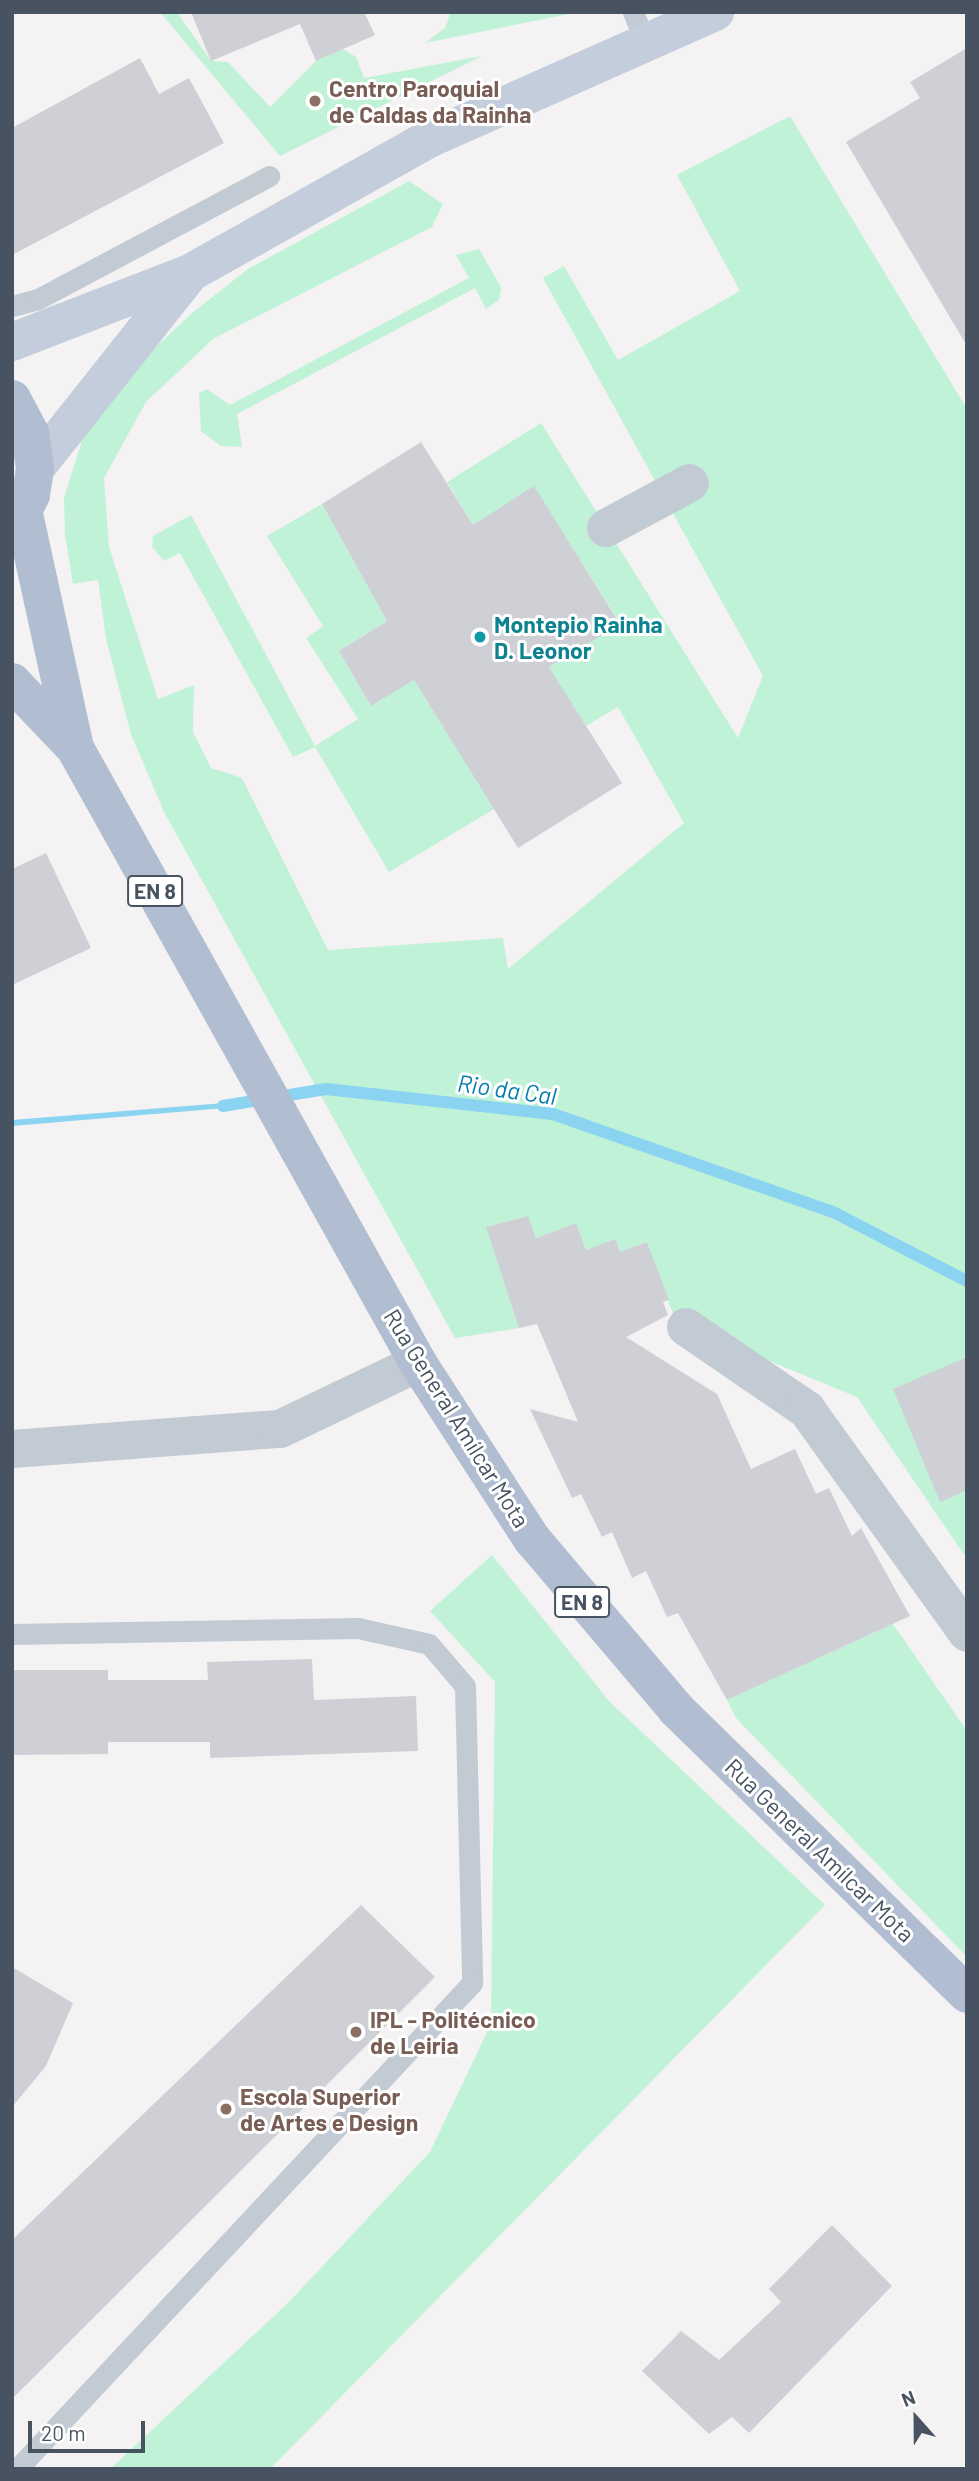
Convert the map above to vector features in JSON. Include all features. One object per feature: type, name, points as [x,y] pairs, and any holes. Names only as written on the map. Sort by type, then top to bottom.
[{"type":"main road","points":[[12,342],[190,273],[638,26],[715,12]]},
{"type":"main road","points":[[75,748],[18,522],[35,469],[190,273]]},
{"type":"main road","points":[[12,399],[30,433],[35,469]]},
{"type":"main road","points":[[12,682],[75,748]]},
{"type":"main road","name":"Rua General Amílcar Mota","points":[[75,748],[418,1363],[532,1539],[611,1638],[967,1994]]},
{"type":"street","points":[[606,528],[690,483]]},
{"type":"street","points":[[686,1327],[807,1410],[967,1633]]},
{"type":"street","points":[[12,1449],[280,1429],[418,1363]]},
{"type":"lane","points":[[12,306],[38,299],[269,176]]},
{"type":"lane","points":[[12,1634],[358,1628],[429,1644],[465,1686],[472,1983],[17,2469]]},
{"type":"green space","points":[[160,12],[177,12],[211,61],[228,62],[270,107],[316,61],[343,49],[356,57],[364,78],[482,56],[280,156]]},
{"type":"green space","points":[[451,12],[579,12],[425,43],[445,28]]},
{"type":"green space","points":[[790,116],[967,409],[967,1559],[857,1397],[686,1327],[679,1330],[647,1242],[620,1252],[615,1240],[586,1250],[576,1224],[536,1238],[527,1216],[487,1227],[519,1328],[455,1338],[164,812],[131,734],[106,639],[98,580],[73,584],[65,535],[64,498],[84,434],[123,378],[192,313],[248,269],[409,181],[443,204],[432,227],[213,339],[146,402],[104,478],[109,547],[158,699],[194,685],[193,732],[211,768],[242,778],[328,950],[503,938],[508,969],[684,823],[618,707],[586,726],[549,667],[620,623],[534,487],[473,525],[447,482],[541,423],[738,738],[763,676],[543,278],[564,266],[618,360],[740,291],[677,175]]},
{"type":"green space","points":[[479,249],[501,287],[499,300],[486,309],[475,288],[237,414],[242,447],[221,446],[201,431],[199,393],[207,389],[230,405],[469,278],[456,255]]},
{"type":"green space","points":[[322,504],[387,621],[339,651],[371,706],[414,680],[494,809],[389,872],[315,747],[293,757],[180,553],[164,561],[152,547],[153,536],[191,515],[315,746],[358,719],[306,638],[323,626],[267,536]]},
{"type":"green space","points":[[492,1555],[609,1701],[825,1905],[270,2469],[110,2469],[288,2303],[430,2152],[491,2024],[495,1682],[430,1611]]},
{"type":"green space","points":[[893,1624],[967,1731],[967,1957],[736,1718],[727,1700]]},
{"type":"water","points":[[237,1102],[237,1107],[12,1126],[12,1120]]},
{"type":"building","points":[[191,12],[364,12],[375,35],[316,61],[300,24],[211,61]]},
{"type":"building","points":[[967,48],[967,346],[846,142],[920,98],[910,82]]},
{"type":"building","points":[[140,58],[159,94],[189,78],[224,143],[12,255],[12,128]]},
{"type":"building","name":"Montepio Rainha D. Leonor","points":[[421,442],[473,525],[534,486],[620,624],[549,667],[622,783],[518,848],[414,680],[371,706],[339,651],[387,621],[322,504]]},
{"type":"building","points":[[46,853],[91,948],[12,985],[12,869]]},
{"type":"building","points":[[528,1216],[536,1238],[576,1223],[586,1250],[615,1239],[620,1252],[647,1242],[669,1300],[663,1302],[668,1315],[626,1337],[717,1394],[751,1469],[795,1449],[816,1494],[829,1488],[852,1536],[861,1528],[910,1616],[727,1700],[678,1613],[667,1617],[646,1571],[632,1578],[612,1532],[602,1537],[581,1494],[572,1498],[530,1409],[578,1422],[537,1324],[519,1328],[486,1227]]},
{"type":"building","points":[[967,1357],[967,1490],[940,1502],[893,1389]]},
{"type":"building","points":[[312,1659],[314,1700],[416,1696],[418,1751],[210,1758],[210,1742],[108,1742],[108,1754],[12,1755],[12,1670],[108,1670],[108,1680],[208,1680],[207,1662]]},
{"type":"building","name":"Escola Superior de Artes e Design","points":[[361,1905],[435,1977],[12,2399],[12,2240]]},
{"type":"building","points":[[12,1967],[73,2003],[46,2066],[12,2107]]},
{"type":"building","points":[[832,2225],[892,2286],[749,2433],[732,2417],[709,2434],[642,2371],[681,2331],[719,2360],[781,2302],[769,2289]]},
{"type":"waterway","name":"Rio da Cal","points":[[223,1106],[326,1089],[553,1114],[835,1213],[967,1281]]},
{"type":"place","name":"Centro Paroquial de Caldas da Rainha","points":[[315,101]]},
{"type":"place","name":"Montepio Rainha D. Leonor","points":[[480,637]]},
{"type":"place","name":"IPL - Politécnico de Leiria","points":[[356,2032]]},
{"type":"place","name":"Escola Superior de Artes e Design","points":[[226,2109]]}]
